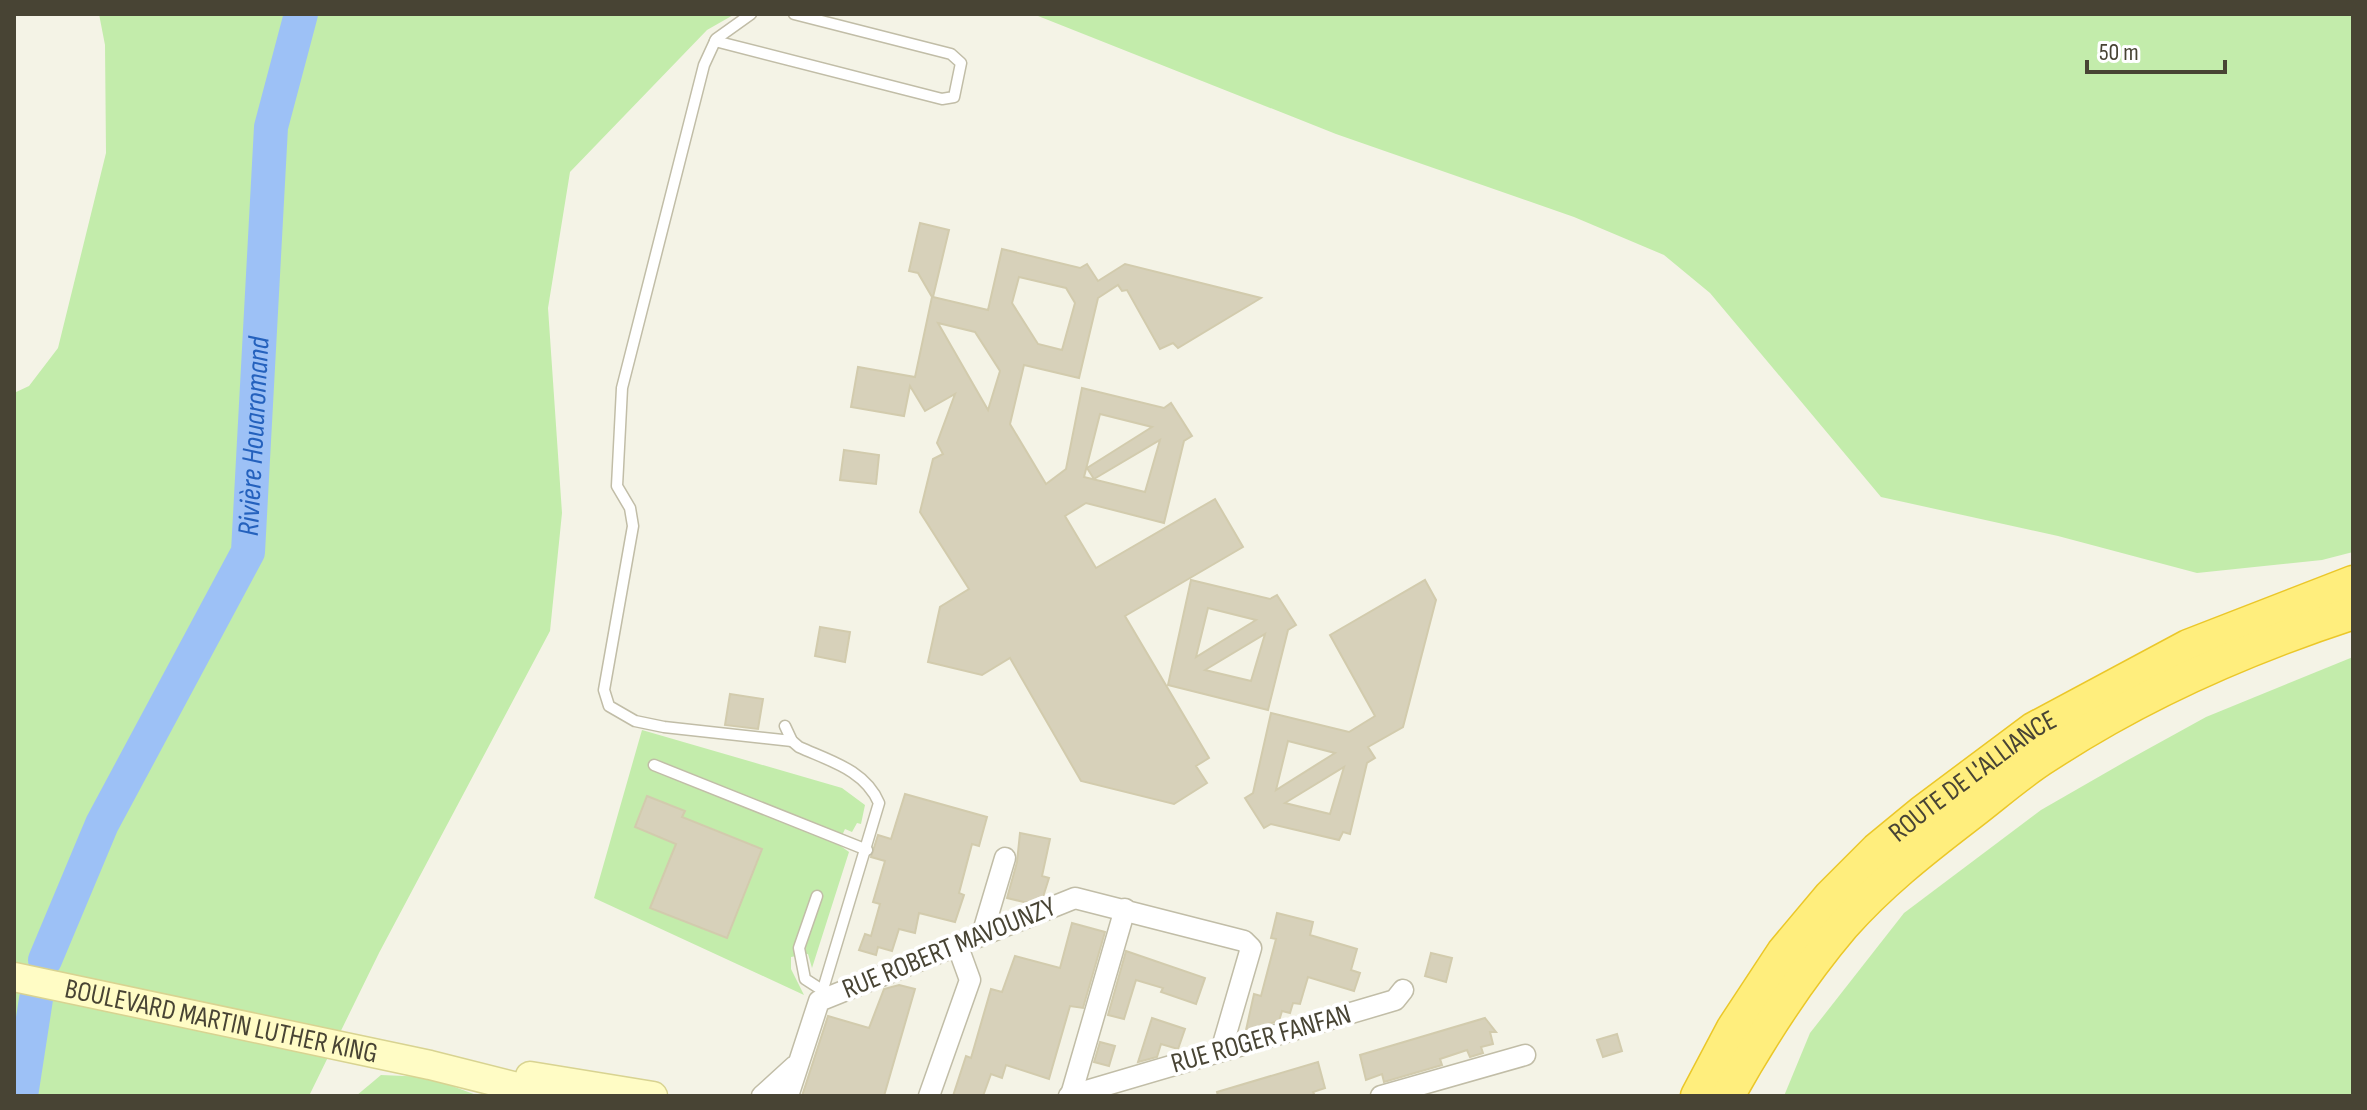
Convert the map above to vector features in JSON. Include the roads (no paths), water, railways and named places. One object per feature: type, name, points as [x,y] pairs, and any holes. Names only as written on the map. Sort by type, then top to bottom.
[{"type":"highway","name":"ROUTE DE L'ALLIANCE","points":[[1697,1096],[1711,1066],[1783,952],[1830,896],[1877,849],[1922,812],[2033,729],[2174,654],[2353,582]]},
{"type":"highway","name":"ROUTE DE L'ALLIANCE","points":[[1728,1096],[1792,989],[1844,925],[1900,868],[2046,757],[2123,711],[2201,672],[2297,632],[2353,613]]},
{"type":"highway","points":[[1686,1096],[1711,1066]]},
{"type":"main road","name":"BOULEVARD MARTIN LUTHER KING","points":[[14,977],[563,1092],[653,1096]]},
{"type":"street","points":[[982,935],[1005,858]]},
{"type":"street","name":"RUE ROBERT MAVOUNZY","points":[[821,995],[958,947],[1075,898],[1244,941],[1251,948],[1221,1051]]},
{"type":"street","points":[[1070,1096],[1125,909]]},
{"type":"street","points":[[929,1096],[970,980],[958,947]]},
{"type":"street","name":"RUE ROGER FANFAN","points":[[1070,1096],[1395,1000],[1403,990]]},
{"type":"street","points":[[788,1096],[795,1066],[821,995]]},
{"type":"street","points":[[1381,1096],[1525,1055]]},
{"type":"street","points":[[762,1096],[795,1066]]},
{"type":"lane","points":[[751,14],[715,41],[704,65],[622,388],[617,486],[630,508],[633,526],[604,690],[609,706],[635,721],[792,741],[856,773],[872,787],[879,803],[821,995],[805,979],[798,956],[817,896]]},
{"type":"lane","points":[[715,41],[942,99],[954,97],[961,63],[951,54],[794,14]]},
{"type":"lane","points":[[785,726],[792,741]]},
{"type":"lane","points":[[654,765],[867,850]]},
{"type":"waterway","name":"Rivière Houaromand","points":[[45,960],[102,824],[248,552],[271,127],[301,14]]},
{"type":"waterway","name":"Rivière Houaromand","points":[[21,1096],[36,999]]}]
